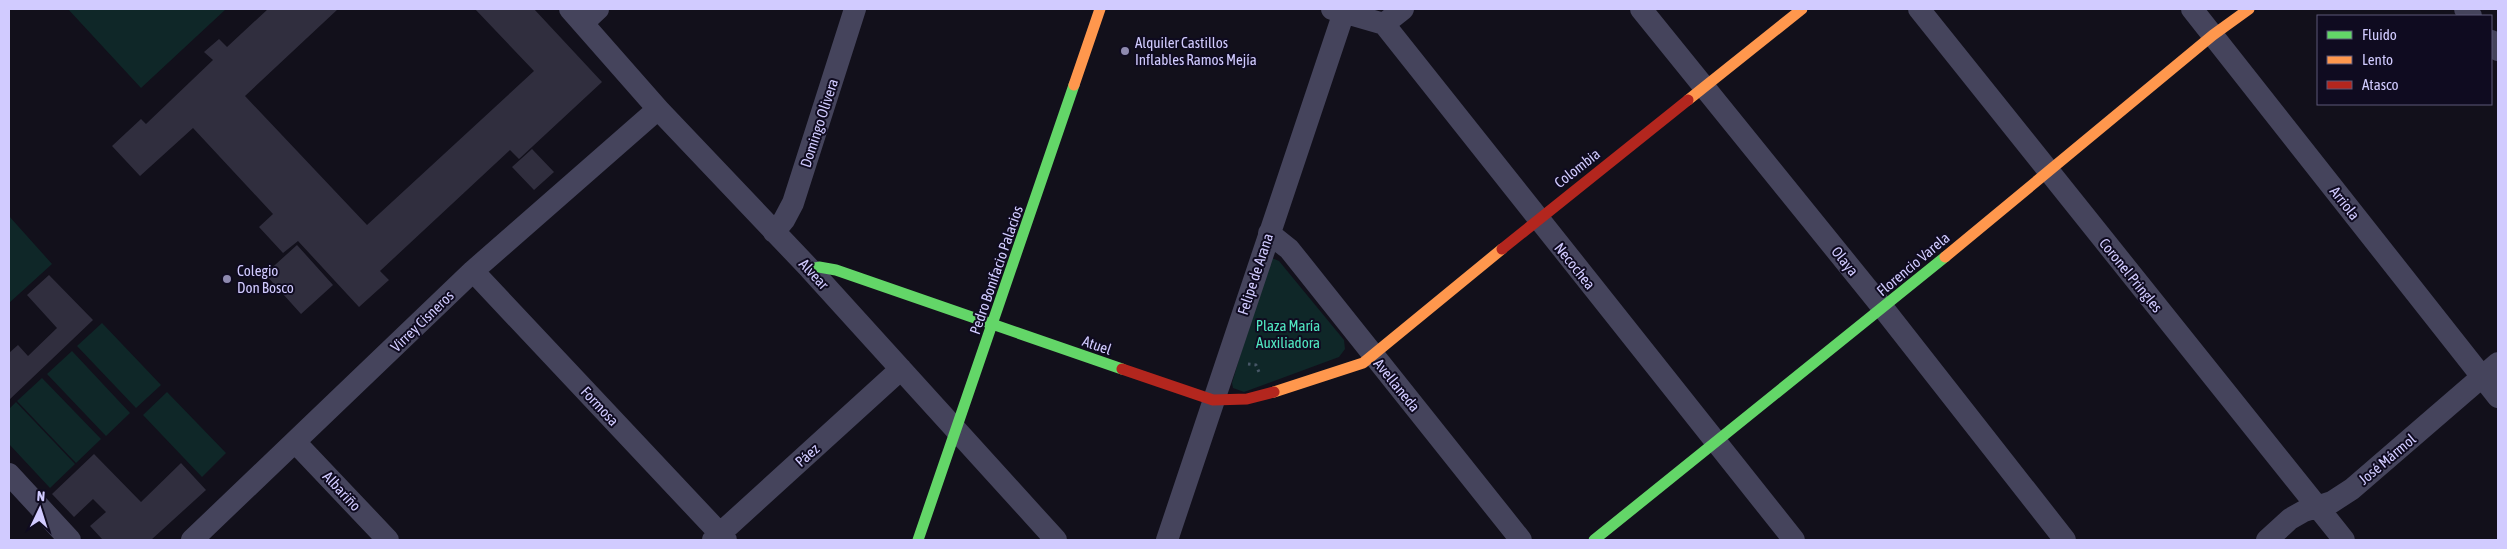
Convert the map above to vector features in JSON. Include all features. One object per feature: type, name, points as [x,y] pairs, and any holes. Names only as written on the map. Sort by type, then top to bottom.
[{"type":"street","name":"Domingo Olivera","points":[[774,232],[784,220],[793,203],[856,9]]},
{"type":"street","name":"Pedro Bonifacio Palacios","points":[[918,540],[1100,9]]},
{"type":"street","points":[[1340,10],[1384,24],[1403,9]]},
{"type":"street","name":"Olaya","points":[[1641,9],[1703,88],[1883,308],[2065,540]]},
{"type":"street","name":"Colombia","points":[[1374,356],[1537,219],[1802,9]]},
{"type":"street","name":"Coronel Pringles","points":[[1918,9],[2344,540]]},
{"type":"street","name":"Arriola","points":[[2192,9],[2491,371],[2498,397]]},
{"type":"street","name":"Florencio Varela","points":[[1594,540],[1717,443],[2248,9]]},
{"type":"street","name":"Felipe de Arana","points":[[1167,540],[1269,234],[1340,10]]},
{"type":"street","name":"Alvear","points":[[584,13],[658,109],[810,269],[1056,540]]},
{"type":"street","name":"Necochea","points":[[1384,24],[1537,219],[1794,540]]},
{"type":"street","name":"Virrey Cisneros","points":[[192,540],[473,271],[658,109]]},
{"type":"street","name":"Avellaneda","points":[[1269,234],[1289,249],[1521,540]]},
{"type":"street","name":"Atuel","points":[[810,269],[819,267],[836,270],[1213,400],[1227,402],[1247,400],[1363,364],[1374,356]]},
{"type":"street","name":"Formosa","points":[[473,271],[720,538]]},
{"type":"street","name":"Páez","points":[[720,538],[901,369]]},
{"type":"street","name":"José Mármol","points":[[2267,540],[2290,519],[2317,506],[2332,502],[2352,489],[2491,371]]},
{"type":"street","name":"Albariño","points":[[296,442],[388,540]]},
{"type":"street","points":[[9,474],[70,540]]},
{"type":"path","points":[[1238,363],[1256,365],[1261,378]]},
{"type":"green space","points":[[68,9],[226,9],[141,88]]},
{"type":"green space","points":[[9,216],[52,264],[9,303]]},
{"type":"green space","name":"Plaza María Auxiliadora","points":[[1272,258],[1279,261],[1344,340],[1345,349],[1339,357],[1244,392],[1233,388],[1232,383],[1267,265]]},
{"type":"green space","points":[[102,323],[161,385],[136,408],[77,346]]},
{"type":"green space","points":[[72,351],[130,413],[106,436],[47,374]]},
{"type":"green space","points":[[42,378],[101,439],[76,463],[17,401]]},
{"type":"green space","points":[[167,392],[226,453],[202,477],[143,415]]},
{"type":"green space","points":[[16,402],[75,464],[50,488],[9,444],[9,409]]},
{"type":"building","name":"Colegio Don Bosco","points":[[268,9],[338,9],[245,96],[367,225],[534,71],[475,9],[534,9],[602,82],[519,159],[510,150],[380,271],[389,280],[359,307],[298,241],[283,253],[259,227],[273,214],[193,128],[140,176],[112,146],[141,119],[146,124],[213,60],[204,52],[219,39],[227,47]]},
{"type":"building","points":[[532,149],[554,172],[534,190],[512,167]]},
{"type":"building","name":"Colegio Don Bosco","points":[[297,245],[333,285],[301,314],[265,274]]},
{"type":"building","points":[[49,275],[93,320],[9,400],[9,353],[18,345],[28,356],[57,328],[27,295]]},
{"type":"building","points":[[94,454],[141,502],[181,463],[206,490],[151,540],[100,540],[102,539],[90,526],[106,512],[93,499],[74,517],[52,494]]},
{"type":"traffic: fast","points":[[918,540],[1074,85]]},
{"type":"traffic: fast","points":[[1594,540],[1945,257]]},
{"type":"traffic: fast","points":[[810,269],[819,267],[836,270],[1122,369]]},
{"type":"traffic: slow","points":[[1074,85],[1100,9]]},
{"type":"traffic: slow","points":[[1688,100],[1802,9]]},
{"type":"traffic: slow","points":[[1945,257],[2213,35],[2249,9]]},
{"type":"traffic: slow","points":[[1274,392],[1363,363],[1502,249]]},
{"type":"traffic: jam","points":[[1502,249],[1688,100]]},
{"type":"traffic: jam","points":[[1122,369],[1213,400],[1247,399],[1274,392]]},
{"type":"place","name":"Alquiler Castillos Inflables Ramos Mejía","points":[[1125,51]]},
{"type":"place","name":"Colegio Don Bosco","points":[[227,279]]}]
